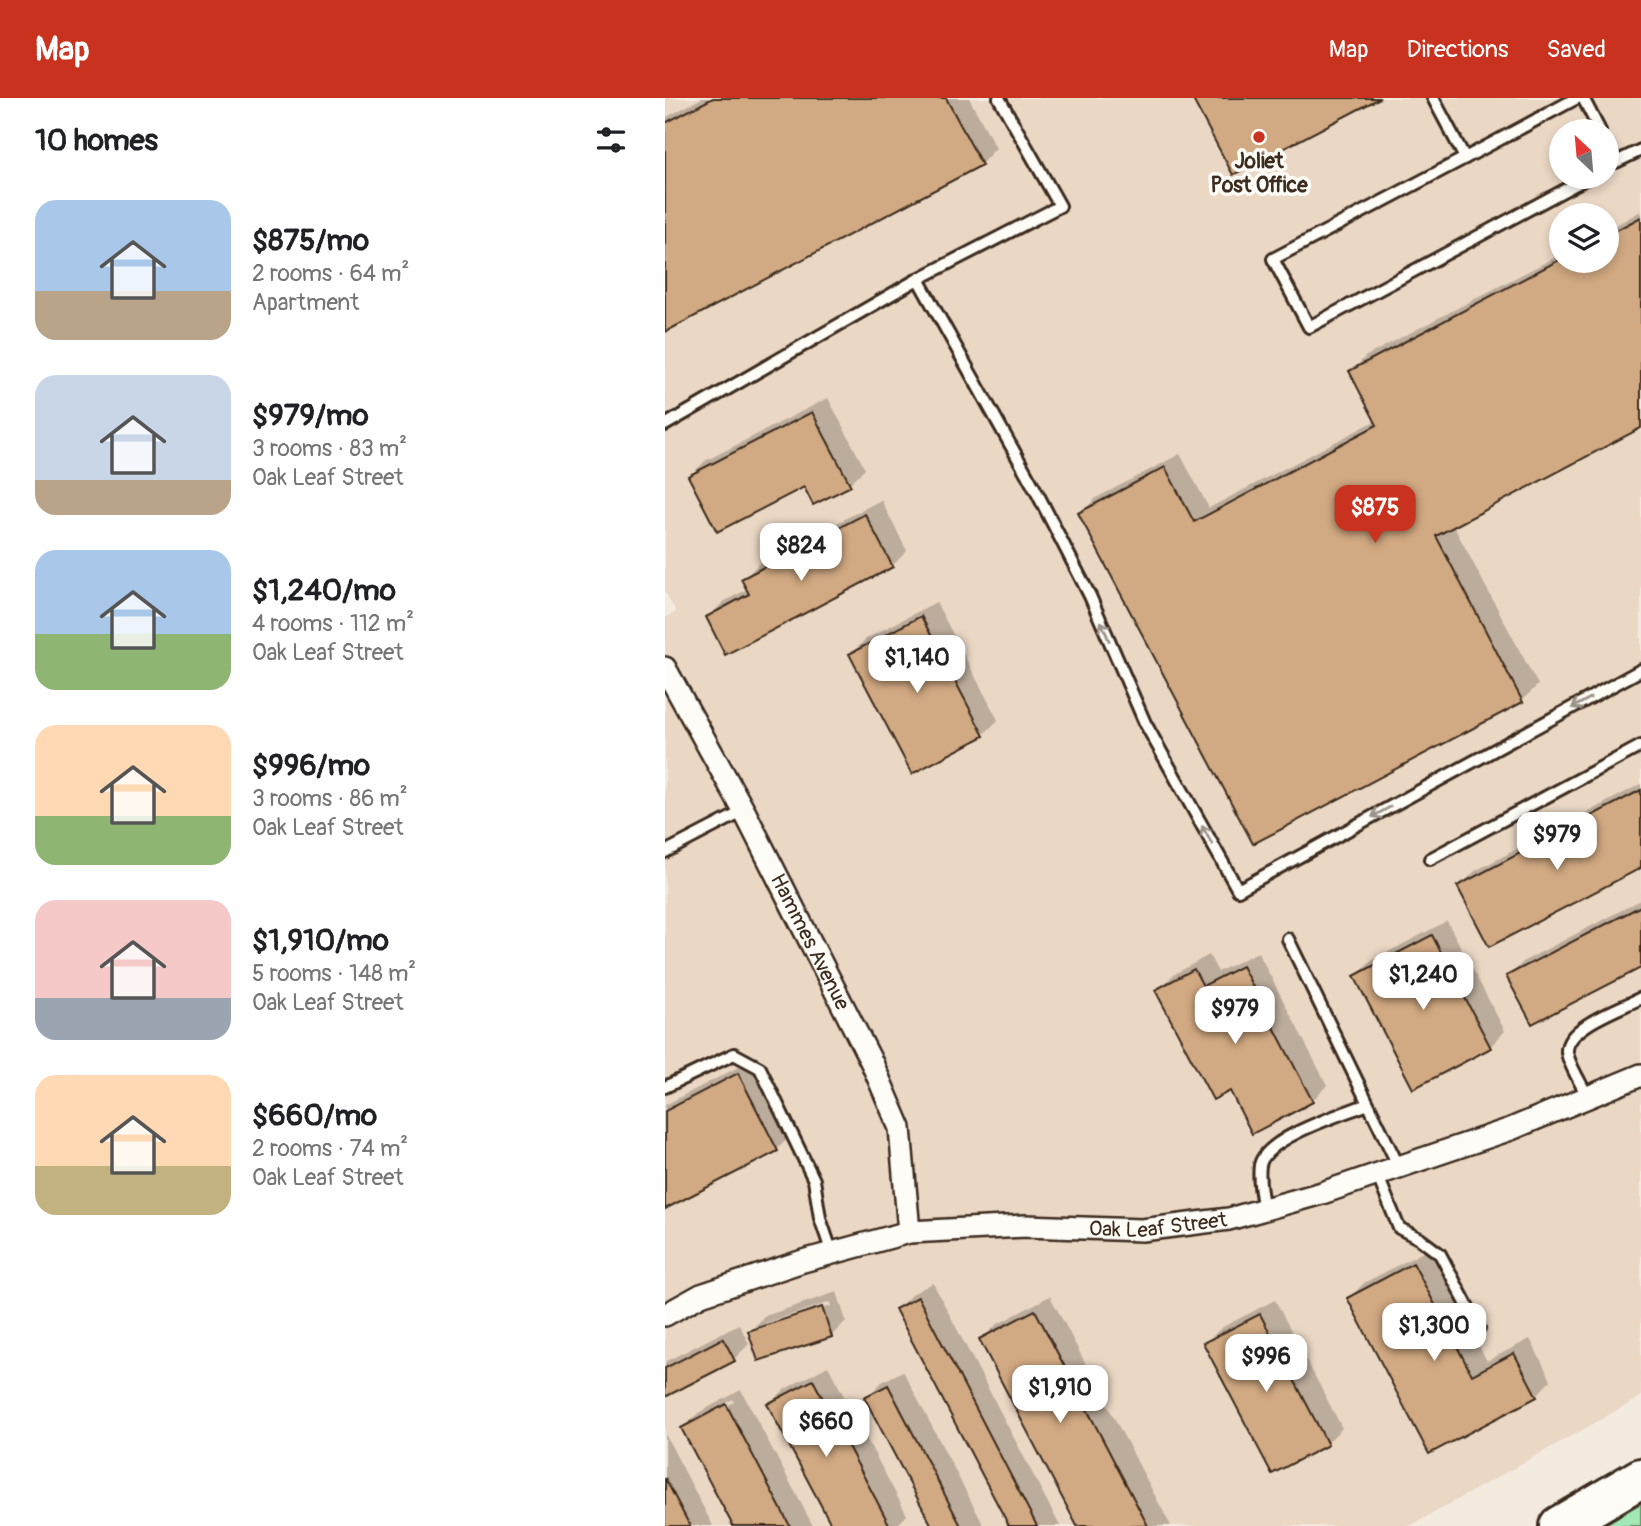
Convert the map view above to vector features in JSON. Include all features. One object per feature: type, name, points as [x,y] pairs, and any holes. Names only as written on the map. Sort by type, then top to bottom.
[{"type":"highway","points":[[1559,1526],[1641,1478]]},
{"type":"street","name":"Hammes Avenue","points":[[665,668],[744,811],[872,1063],[900,1128],[909,1232]]},
{"type":"street","name":"Oak Leaf Street","points":[[665,1315],[701,1295],[832,1253],[909,1232],[1025,1226],[1142,1230],[1229,1219],[1399,1167],[1511,1129],[1641,1075]]},
{"type":"lane","points":[[665,425],[918,279],[1060,206],[999,98]]},
{"type":"lane","points":[[1433,98],[1465,158]]},
{"type":"lane","points":[[1567,189],[1309,327],[1273,259],[1577,98]]},
{"type":"lane","points":[[1583,98],[1594,119]]},
{"type":"lane","points":[[1619,161],[1641,150]]},
{"type":"lane","points":[[918,279],[1035,489],[1090,596],[1145,723],[1238,890],[1641,670]]},
{"type":"lane","points":[[1430,859],[1641,746]]},
{"type":"lane","points":[[665,852],[744,811]]},
{"type":"lane","points":[[1288,939],[1399,1167]]},
{"type":"lane","points":[[1588,1098],[1567,1052],[1570,1039],[1578,1030],[1641,998]]},
{"type":"lane","points":[[665,1087],[734,1054],[760,1068],[814,1180],[820,1218],[832,1253]]},
{"type":"lane","points":[[1264,1209],[1259,1183],[1261,1162],[1275,1145],[1368,1104]]},
{"type":"lane","points":[[1377,1174],[1399,1228],[1440,1254],[1479,1328]]},
{"type":"shaded area","points":[[665,98],[1641,98],[1641,1397],[1410,1526],[665,1526],[665,618],[676,612],[665,592]]},
{"type":"green space","points":[[1641,1503],[1641,1526],[1602,1526]]},
{"type":"building","points":[[713,98],[946,98],[982,165],[665,332],[665,123]]},
{"type":"building","name":"Joliet Post Office","points":[[1192,98],[1380,98],[1233,175]]},
{"type":"building","points":[[1641,217],[1641,428],[1436,536],[1523,702],[1253,844],[1078,513],[1165,467],[1194,522],[1377,425],[1349,371],[1549,265],[1549,273],[1619,273],[1619,229]]},
{"type":"building","points":[[812,412],[851,486],[813,505],[804,487],[717,532],[688,476]]},
{"type":"building","points":[[865,514],[893,567],[725,655],[706,617],[749,594],[741,579]]},
{"type":"building","points":[[921,616],[984,736],[912,774],[849,654]]},
{"type":"building","points":[[1641,790],[1641,868],[1489,947],[1457,886]]},
{"type":"building","points":[[1641,906],[1641,968],[1532,1024],[1506,976]]},
{"type":"building","points":[[1432,935],[1491,1048],[1413,1089],[1354,976]]},
{"type":"building","points":[[1242,966],[1313,1102],[1252,1134],[1230,1091],[1213,1100],[1155,990],[1194,969],[1203,986]]},
{"type":"building","points":[[738,1073],[778,1151],[665,1209],[665,1111]]},
{"type":"building","points":[[1413,1263],[1472,1375],[1514,1353],[1537,1397],[1429,1454],[1347,1298]]},
{"type":"building","points":[[918,1297],[1037,1526],[1009,1526],[895,1309]]},
{"type":"building","points":[[822,1307],[832,1337],[758,1361],[748,1331]]},
{"type":"building","points":[[1035,1310],[1148,1526],[1077,1526],[979,1339]]},
{"type":"building","points":[[1260,1314],[1328,1445],[1272,1474],[1203,1343]]},
{"type":"building","points":[[723,1338],[735,1361],[665,1397],[665,1368]]},
{"type":"building","points":[[813,1380],[890,1526],[832,1526],[767,1404]]},
{"type":"building","points":[[888,1385],[961,1526],[932,1526],[864,1397]]},
{"type":"building","points":[[726,1404],[790,1526],[733,1526],[681,1428]]},
{"type":"building","points":[[665,1478],[690,1526],[665,1526]]},
{"type":"place","name":"Joliet Post Office","points":[[1259,137]]}]
